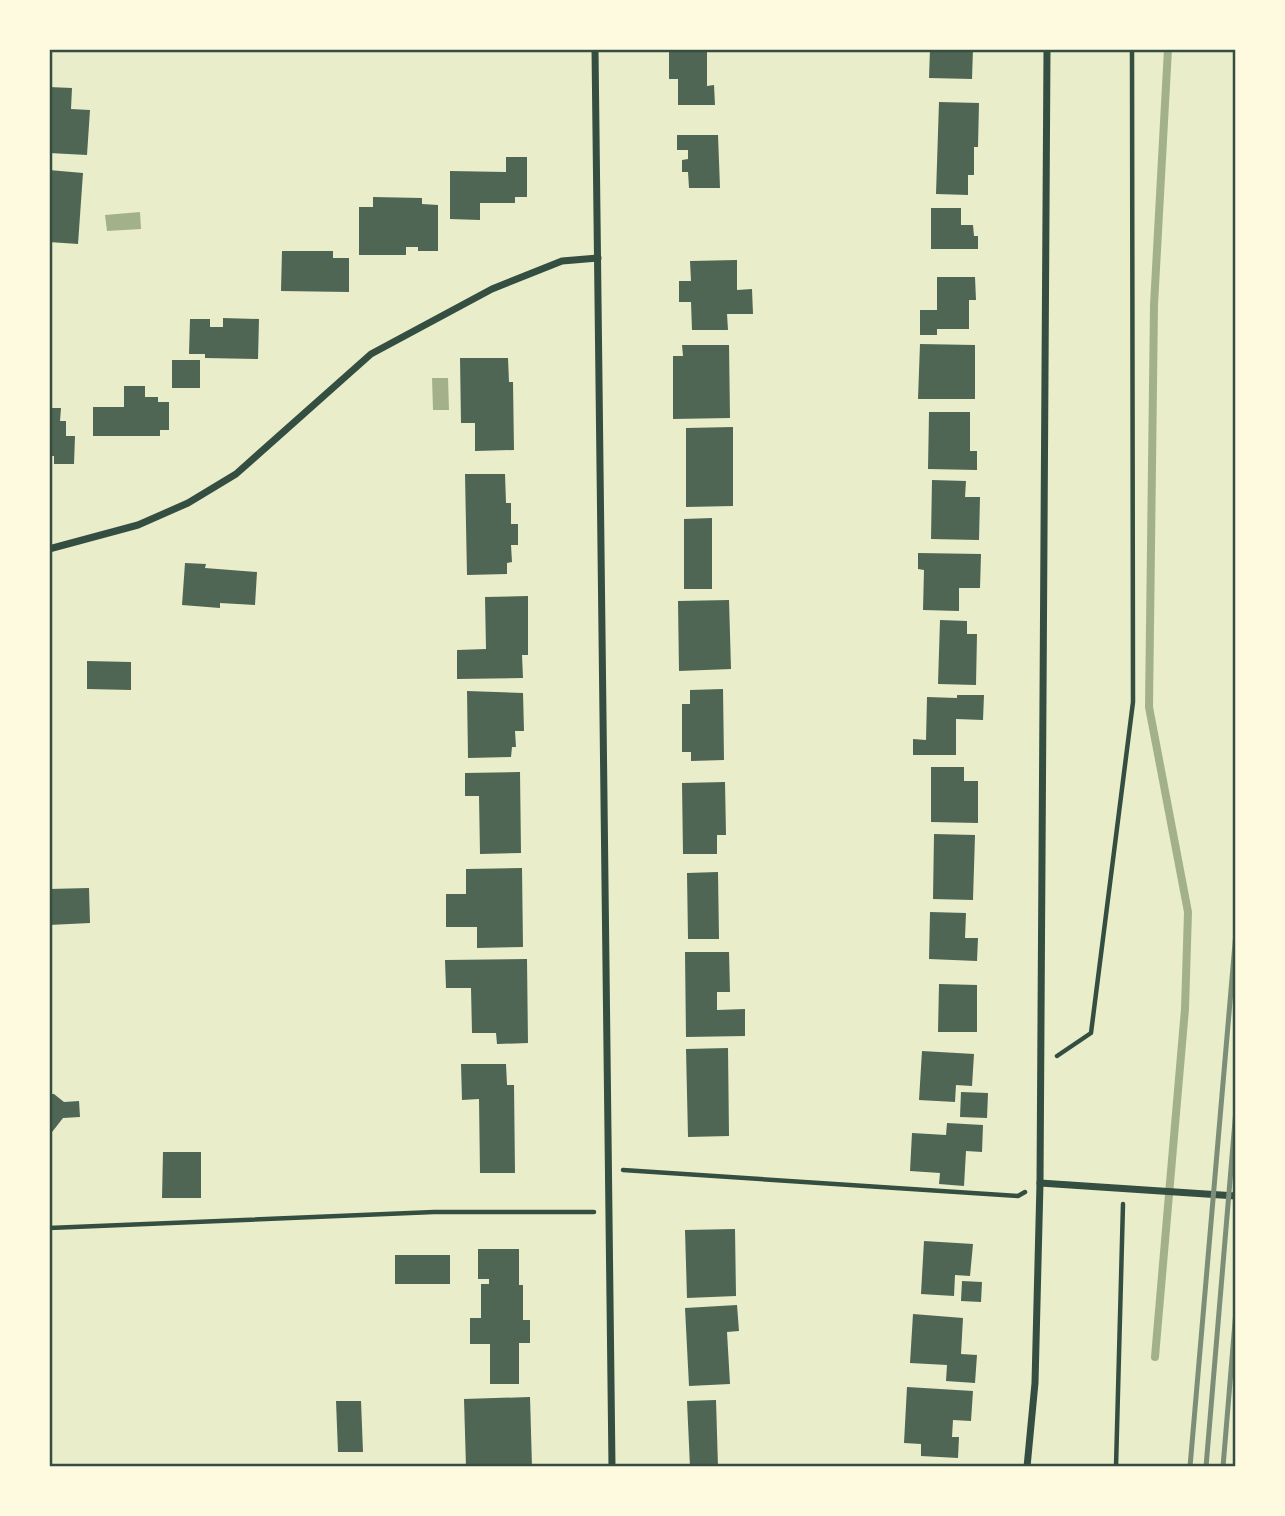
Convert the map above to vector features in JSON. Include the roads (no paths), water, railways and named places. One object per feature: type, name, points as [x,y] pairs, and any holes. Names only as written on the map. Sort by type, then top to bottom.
[{"type":"street","points":[[595,49],[612,1467]]},
{"type":"street","points":[[1027,1467],[1035,1383],[1040,1183],[1047,49]]},
{"type":"street","points":[[49,550],[138,525],[188,503],[236,474],[371,354],[492,289],[562,261],[598,258]]},
{"type":"street","points":[[1040,1183],[1236,1196]]},
{"type":"waterway","points":[[1155,1357],[1185,1009],[1188,912],[1149,707],[1154,305],[1168,49]]},
{"type":"railway","points":[[1190,1467],[1236,932]]},
{"type":"railway","points":[[1206,1467],[1236,1109]]},
{"type":"railway","points":[[1223,1467],[1236,1310]]}]
